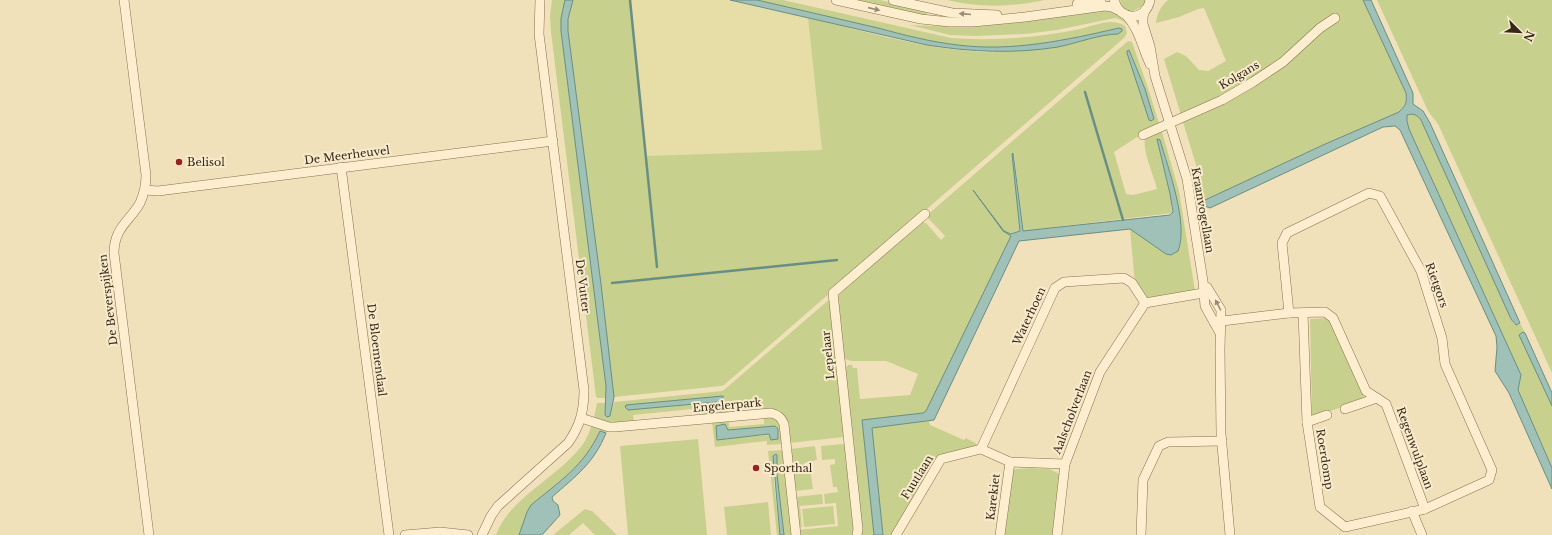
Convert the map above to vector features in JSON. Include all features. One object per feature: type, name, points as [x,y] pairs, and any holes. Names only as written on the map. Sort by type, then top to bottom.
[{"type":"street","name":"De Beverspijken","points":[[124,0],[146,175],[145,190],[139,204],[118,232],[114,241],[114,252],[149,535]]},
{"type":"street","points":[[836,0],[921,19],[950,22],[973,22],[1026,17],[1105,6],[1112,7],[1122,13],[1135,16],[1145,10],[1150,1]]},
{"type":"street","points":[[893,0],[952,13],[995,15],[1024,13],[1101,0]]},
{"type":"street","name":"Kraanvogellaan","points":[[1114,0],[1122,13],[1136,26],[1142,48],[1155,76],[1187,179],[1203,281],[1207,292],[1205,306],[1218,322],[1220,333],[1222,441],[1230,535]]},
{"type":"street","name":"De Vutter","points":[[482,535],[491,516],[498,506],[562,450],[574,434],[581,418],[584,390],[540,34],[540,1]]},
{"type":"street","name":"Kraanvogellaan","points":[[1145,10],[1143,24],[1150,46],[1155,76]]},
{"type":"street","name":"Kolgans","points":[[1143,135],[1222,100],[1253,82],[1283,62],[1320,28],[1335,18]]},
{"type":"street","name":"De Meerheuvel","points":[[145,190],[158,191],[553,141]]},
{"type":"street","name":"De Bloemendaal","points":[[341,167],[389,535]]},
{"type":"street","name":"Rietgors","points":[[1289,313],[1282,243],[1287,233],[1369,193],[1380,196],[1421,271],[1442,338],[1445,364],[1492,470],[1489,480],[1425,509],[1412,511]]},
{"type":"street","name":"Lepelaar","points":[[856,535],[858,529],[833,294],[925,214]]},
{"type":"street","name":"Waterhoen","points":[[981,449],[1055,288],[1064,282],[1124,278],[1132,283],[1145,304]]},
{"type":"street","points":[[1145,304],[1207,292]]},
{"type":"street","name":"Aalscholverlaan","points":[[1057,535],[1065,464],[1100,372],[1145,304]]},
{"type":"street","name":"Regenwulplaan","points":[[1218,322],[1289,313],[1325,312],[1333,318],[1366,391],[1386,404],[1425,509]]},
{"type":"street","name":"Roerdomp","points":[[1303,313],[1307,422],[1320,507],[1345,527],[1412,511]]},
{"type":"street","points":[[1345,409],[1377,398]]},
{"type":"street","name":"Engelerpark","points":[[581,418],[609,427],[615,427],[771,413],[778,415],[784,424],[796,535]]},
{"type":"street","points":[[1307,422],[1327,415]]},
{"type":"street","points":[[1141,535],[1143,480],[1159,446],[1168,442],[1222,441]]},
{"type":"street","points":[[981,449],[1010,462],[1065,464]]},
{"type":"street","name":"Fuutlaan","points":[[896,535],[941,459],[981,449]]},
{"type":"street","name":"Karekiet","points":[[1000,535],[1010,462]]},
{"type":"street","points":[[1412,511],[1422,535]]},
{"type":"street","points":[[405,535],[440,532],[468,535]]},
{"type":"shaded area","points":[[630,0],[730,0],[808,18],[822,150],[646,156]]},
{"type":"green space","points":[[552,0],[565,0],[561,18],[561,31],[606,386],[606,398],[596,397],[551,32],[550,16]]},
{"type":"green space","points":[[573,0],[630,0],[646,156],[822,150],[808,18],[929,46],[978,52],[1002,52],[1034,49],[1110,34],[1118,34],[1121,29],[1119,28],[1039,44],[978,47],[948,44],[908,36],[757,0],[783,0],[951,38],[1000,39],[1032,37],[1080,29],[1109,22],[1120,23],[1125,26],[1127,33],[1124,38],[724,385],[614,397],[568,31],[568,19]]},
{"type":"green space","points":[[845,0],[880,0],[924,10],[927,14],[926,16]]},
{"type":"green space","points":[[947,0],[1045,0],[996,6],[959,3]]},
{"type":"green space","points":[[1120,0],[1145,0],[1142,6],[1134,11],[1124,8],[1121,5]]},
{"type":"green space","points":[[1168,0],[1363,0],[1406,93],[1406,104],[1399,112],[1323,145],[1203,201],[1202,205],[1197,208],[1195,197],[1199,175],[1164,59],[1177,52],[1186,56],[1199,70],[1208,71],[1226,61],[1204,8],[1156,23],[1160,10]]},
{"type":"green space","points":[[1377,0],[1552,0],[1552,373],[1438,124],[1428,111]]},
{"type":"green space","points":[[1109,9],[1129,22],[1133,28],[1130,29],[1124,22],[1115,18],[1057,30],[1025,34],[975,36],[950,35],[910,25],[975,25]]},
{"type":"green space","points":[[1128,41],[1132,42],[1159,123],[1114,152],[1126,194],[1133,195],[1157,189],[1146,155],[1145,141],[1146,137],[1149,135],[1160,130],[1162,132],[1179,191],[1195,291],[1147,298],[1135,284],[1130,229],[1166,254],[1176,252],[1180,242],[1181,225],[1178,205],[1160,140],[1157,139],[1170,194],[1172,213],[1023,231],[1013,153],[1020,231],[1011,234],[1004,231],[974,190],[1003,231],[1011,236],[931,403],[923,413],[862,420],[874,535],[860,535],[844,370],[848,365],[852,365],[853,368],[857,368],[860,399],[910,395],[918,374],[886,361],[852,361],[844,359],[837,299],[840,293],[922,222],[926,223],[941,240],[945,236],[926,216]],"holes":[[[1127,51],[1154,119],[1149,120]]]},
{"type":"green space","points":[[1414,114],[1421,120],[1511,319],[1514,324],[1518,325],[1520,323],[1525,333],[1523,333],[1525,347],[1552,406],[1552,468],[1518,390],[1521,375],[1409,129],[1406,117],[1407,115]]},
{"type":"green space","points":[[831,298],[845,434],[844,437],[789,443],[788,424],[763,411],[762,403],[728,406],[728,413],[703,416],[702,408],[633,415],[634,422],[610,423],[594,417],[597,403],[606,403],[605,415],[610,416],[614,402],[722,391]],"holes":[[[722,396],[724,410],[719,410],[718,402],[626,409]]]},
{"type":"green space","points":[[1328,318],[1332,321],[1363,393],[1363,400],[1312,417],[1310,319]]},
{"type":"green space","points":[[771,416],[779,421],[783,444],[767,445],[767,441],[715,447],[712,422],[729,420],[729,427],[764,424],[764,417]],"holes":[[[725,425],[728,430],[778,429],[770,435],[717,439]]]},
{"type":"green space","points":[[929,421],[930,425],[964,440],[966,438],[977,444],[974,447],[938,456],[892,535],[883,535],[872,428]]},
{"type":"green space","points":[[592,424],[607,430],[606,433],[600,431],[593,445],[580,463],[527,512],[519,535],[496,535],[503,521],[512,509],[575,454],[585,441]]},
{"type":"green space","points":[[698,439],[707,535],[628,535],[620,446]]},
{"type":"green space","points":[[844,444],[846,446],[855,528],[854,535],[799,535],[798,530],[838,526],[836,503],[825,504],[824,494],[838,492],[837,487],[833,487],[830,465],[835,464],[835,459],[822,460],[821,446]]},
{"type":"green space","points":[[815,446],[817,460],[804,463],[805,468],[810,468],[813,489],[794,491],[790,449]]},
{"type":"green space","points":[[784,450],[793,535],[784,535],[777,474],[777,455],[773,474],[780,535],[777,535],[768,451]]},
{"type":"green space","points":[[1015,469],[1049,469],[1060,474],[1053,535],[1002,535],[1011,472]]},
{"type":"green space","points":[[822,494],[823,504],[800,506],[802,527],[798,528],[795,497]]},
{"type":"green space","points":[[768,502],[771,535],[727,535],[724,507]]},
{"type":"green space","points":[[833,506],[835,524],[804,527],[802,509]]},
{"type":"green space","points":[[585,509],[592,511],[617,535],[595,535],[583,523],[569,535],[553,535]]},
{"type":"water","points":[[565,0],[573,0],[568,19],[568,31],[614,397],[610,416],[607,417],[605,415],[606,386],[561,31],[561,18]]},
{"type":"water","points":[[730,0],[757,0],[908,36],[948,44],[978,47],[1039,44],[1119,28],[1122,29],[1122,31],[1118,34],[1104,35],[1058,47],[1025,51],[976,51],[927,45]]},
{"type":"water","points":[[1363,0],[1371,0],[1413,93],[1413,104],[1423,111],[1430,123],[1520,323],[1516,325],[1511,319],[1421,120],[1415,115],[1407,115],[1409,129],[1521,375],[1518,390],[1552,468],[1552,489],[1509,393],[1495,371],[1497,347],[1496,336],[1400,130],[1395,126],[1383,127],[1210,208],[1202,205],[1203,201],[1323,145],[1399,112],[1406,104],[1406,93]]},
{"type":"water","points":[[1129,50],[1145,89],[1154,119],[1151,121],[1149,120],[1127,53]]},
{"type":"water","points":[[1157,139],[1160,140],[1172,180],[1179,211],[1181,240],[1178,251],[1171,255],[1166,254],[1130,229],[1019,241],[934,420],[872,428],[883,535],[874,535],[862,420],[923,413],[926,411],[1011,236],[1003,231],[973,190],[1004,231],[1011,234],[1020,231],[1013,153],[1023,231],[1170,215],[1173,212],[1170,194]]},
{"type":"water","points":[[1523,332],[1525,333],[1552,393],[1552,406],[1519,335]]},
{"type":"water","points":[[723,396],[724,410],[720,411],[717,402],[628,410],[625,407],[626,405]]},
{"type":"water","points":[[725,424],[728,430],[775,426],[778,429],[778,439],[771,440],[769,434],[717,440],[716,426]]},
{"type":"water","points":[[600,431],[606,433],[596,453],[584,468],[552,497],[553,501],[558,505],[560,515],[542,535],[519,535],[531,505],[579,463],[587,454]]},
{"type":"water","points":[[776,454],[784,535],[780,535],[773,456]]},
{"type":"waterway","points":[[630,0],[657,267]]},
{"type":"waterway","points":[[1085,92],[1123,220]]},
{"type":"waterway","points":[[612,283],[837,260]]},
{"type":"place","name":"Belisol","points":[[179,162]]},
{"type":"place","name":"Sporthal","points":[[756,468]]}]
